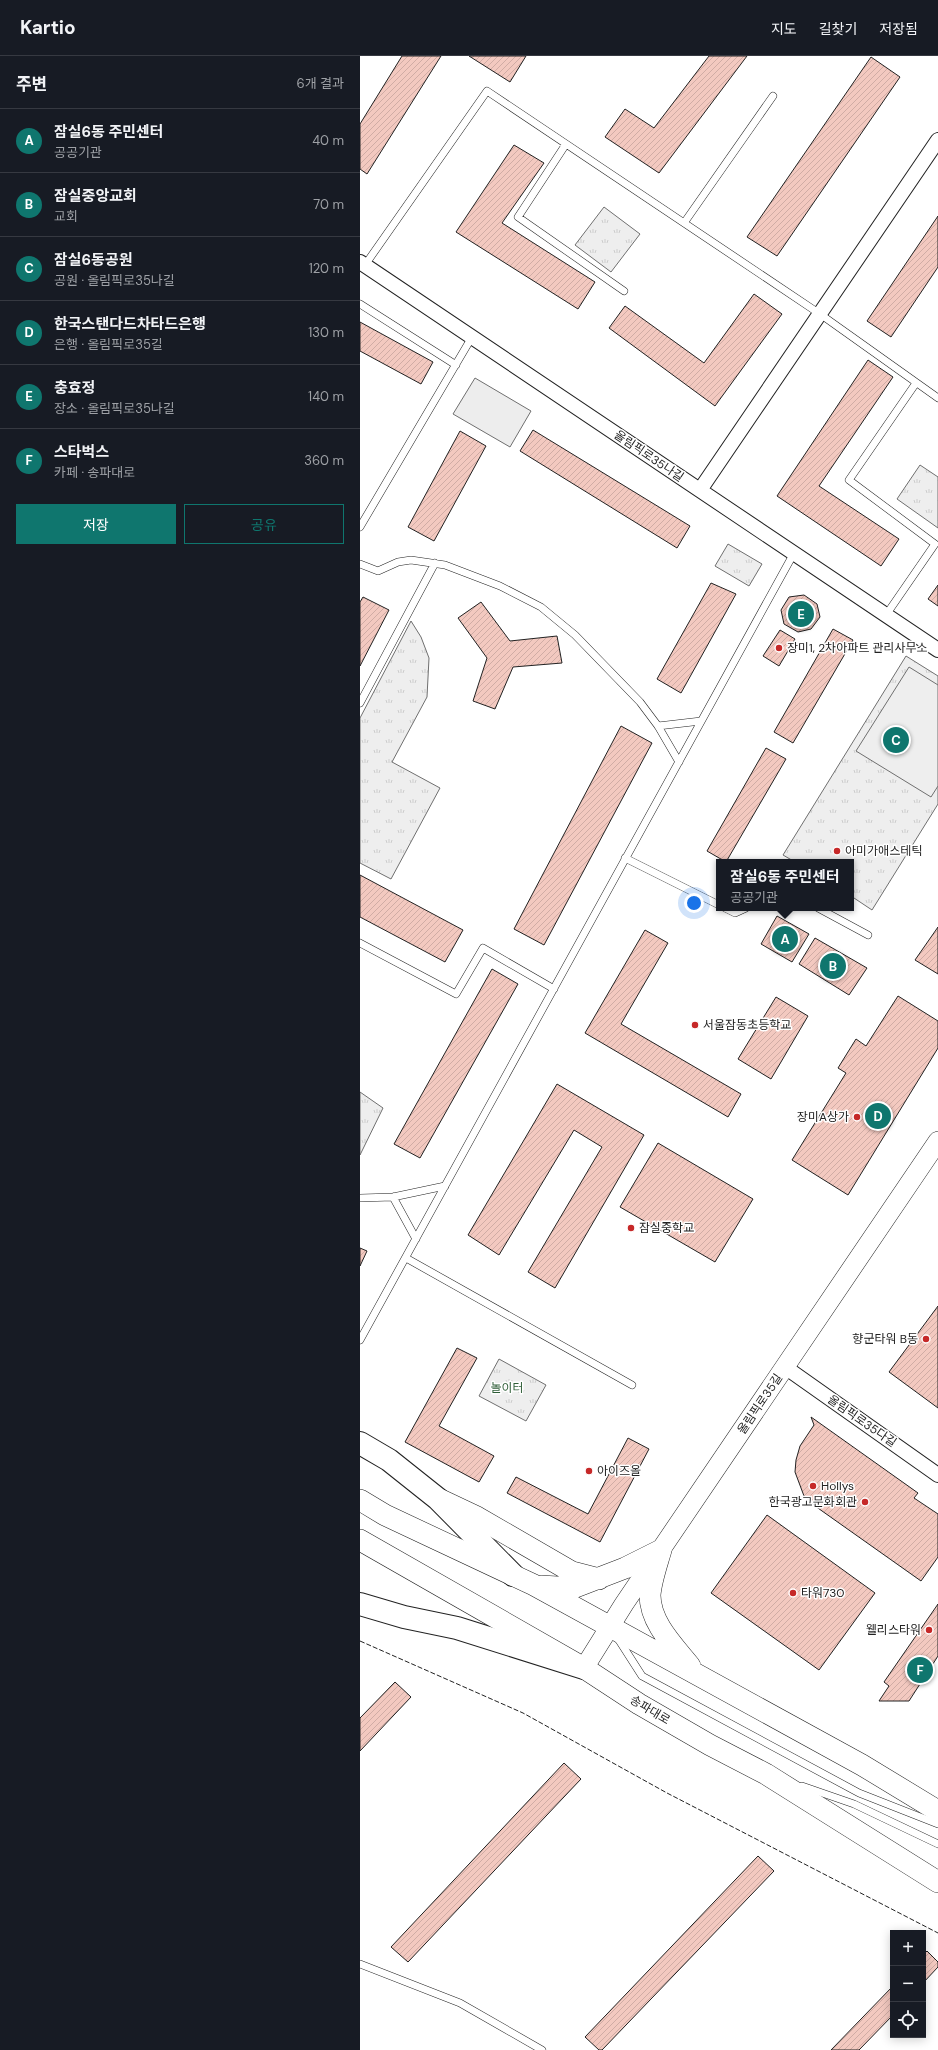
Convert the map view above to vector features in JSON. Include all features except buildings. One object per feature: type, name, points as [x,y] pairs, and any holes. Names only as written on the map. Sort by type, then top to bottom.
[{"type":"highway","points":[[360,1443],[389,1460],[438,1499],[513,1575]]},
{"type":"highway","points":[[360,1604],[404,1617],[457,1628],[584,1668]]},
{"type":"main road","points":[[438,1499],[477,1517],[572,1572],[599,1579]]},
{"type":"main road","points":[[360,1500],[385,1515],[534,1585],[862,1765],[938,1811]]},
{"type":"main road","name":"송파대로","points":[[360,1540],[584,1668],[639,1704],[703,1741],[766,1774],[938,1882]]},
{"type":"main road","points":[[534,1585],[573,1588],[625,1568],[660,1550]]},
{"type":"main road","points":[[660,1550],[650,1594],[652,1613],[660,1627],[697,1675]]},
{"type":"street","points":[[700,490],[938,140]]},
{"type":"street","name":"올림픽로35나길","points":[[362,264],[938,650]]},
{"type":"street","name":"올림픽로35길","points":[[584,1668],[660,1550],[938,1142]]},
{"type":"street","name":"올림픽로35다길","points":[[785,1367],[938,1475]]},
{"type":"lane","points":[[362,264],[487,91],[820,314],[938,398]]},
{"type":"lane","points":[[684,224],[773,96]]},
{"type":"lane","points":[[566,144],[518,217],[624,291]]},
{"type":"lane","points":[[360,304],[456,364]]},
{"type":"lane","points":[[360,527],[472,338]]},
{"type":"lane","points":[[886,615],[935,544],[849,480],[916,383]]},
{"type":"lane","points":[[360,1340],[794,553]]},
{"type":"lane","points":[[360,564],[378,571],[398,562],[411,560],[435,563],[457,569],[495,584],[541,607],[575,635],[640,702],[658,726],[678,762]]},
{"type":"lane","points":[[360,703],[435,563]]},
{"type":"lane","points":[[658,726],[701,722]]},
{"type":"lane","points":[[625,858],[716,904]]},
{"type":"lane","points":[[824,911],[868,935]]},
{"type":"lane","points":[[360,943],[456,994],[482,948],[554,989]]},
{"type":"lane","points":[[360,1198],[392,1197],[445,1186]]},
{"type":"lane","points":[[392,1197],[416,1239]]},
{"type":"lane","points":[[406,1258],[632,1385]]},
{"type":"lane","points":[[610,1626],[642,1676],[859,1793],[938,1824]]},
{"type":"lane","points":[[766,1774],[854,1804],[938,1844]]},
{"type":"lane","points":[[360,1964],[460,2003],[542,2050]]},
{"type":"green space","points":[[604,207],[640,234],[611,272],[575,245]]},
{"type":"green space","points":[[920,465],[938,477],[938,528],[897,499]]},
{"type":"green space","points":[[728,544],[762,564],[749,586],[715,566]]},
{"type":"green space","points":[[411,621],[421,637],[429,658],[427,697],[392,762],[440,788],[391,879],[360,863],[360,718]]},
{"type":"green space","points":[[906,656],[938,676],[938,804],[872,910],[854,898],[854,859],[790,859],[783,855]]},
{"type":"green space","points":[[909,667],[938,685],[938,786],[931,797],[856,751]]},
{"type":"green space","points":[[360,1092],[383,1108],[360,1155]]},
{"type":"green space","name":"놀이터","points":[[499,1359],[546,1385],[526,1421],[479,1396]]},
{"type":"shaded area","points":[[475,378],[531,411],[510,447],[453,414]]},
{"type":"fence","points":[[360,1641],[523,1713],[667,1793],[938,1933]]},
{"type":"place","name":"충효정","points":[[801,614]]},
{"type":"place","name":"장미1, 2차아파트 관리사무소","points":[[779,648]]},
{"type":"place","name":"잠실6동공원","points":[[896,740]]},
{"type":"place","name":"아미가애스테틱","points":[[837,851]]},
{"type":"place","name":"잠실6동 주민센터","points":[[785,939]]},
{"type":"place","name":"잠실중앙교회","points":[[833,966]]},
{"type":"place","name":"서울잠동초등학교","points":[[695,1025]]},
{"type":"place","name":"한국스탠다드차타드은행","points":[[878,1116]]},
{"type":"place","name":"장미A상가","points":[[857,1117]]},
{"type":"place","name":"잠실중학교","points":[[631,1228]]},
{"type":"place","name":"향군타워 B동","points":[[926,1339]]},
{"type":"place","name":"아이즈올","points":[[589,1471]]},
{"type":"place","name":"Hollys","points":[[813,1486]]},
{"type":"place","name":"한국광고문화회관","points":[[865,1502]]},
{"type":"place","name":"타워730","points":[[793,1593]]},
{"type":"place","name":"웰리스타워","points":[[929,1630]]},
{"type":"place","name":"스타벅스","points":[[920,1670]]}]
